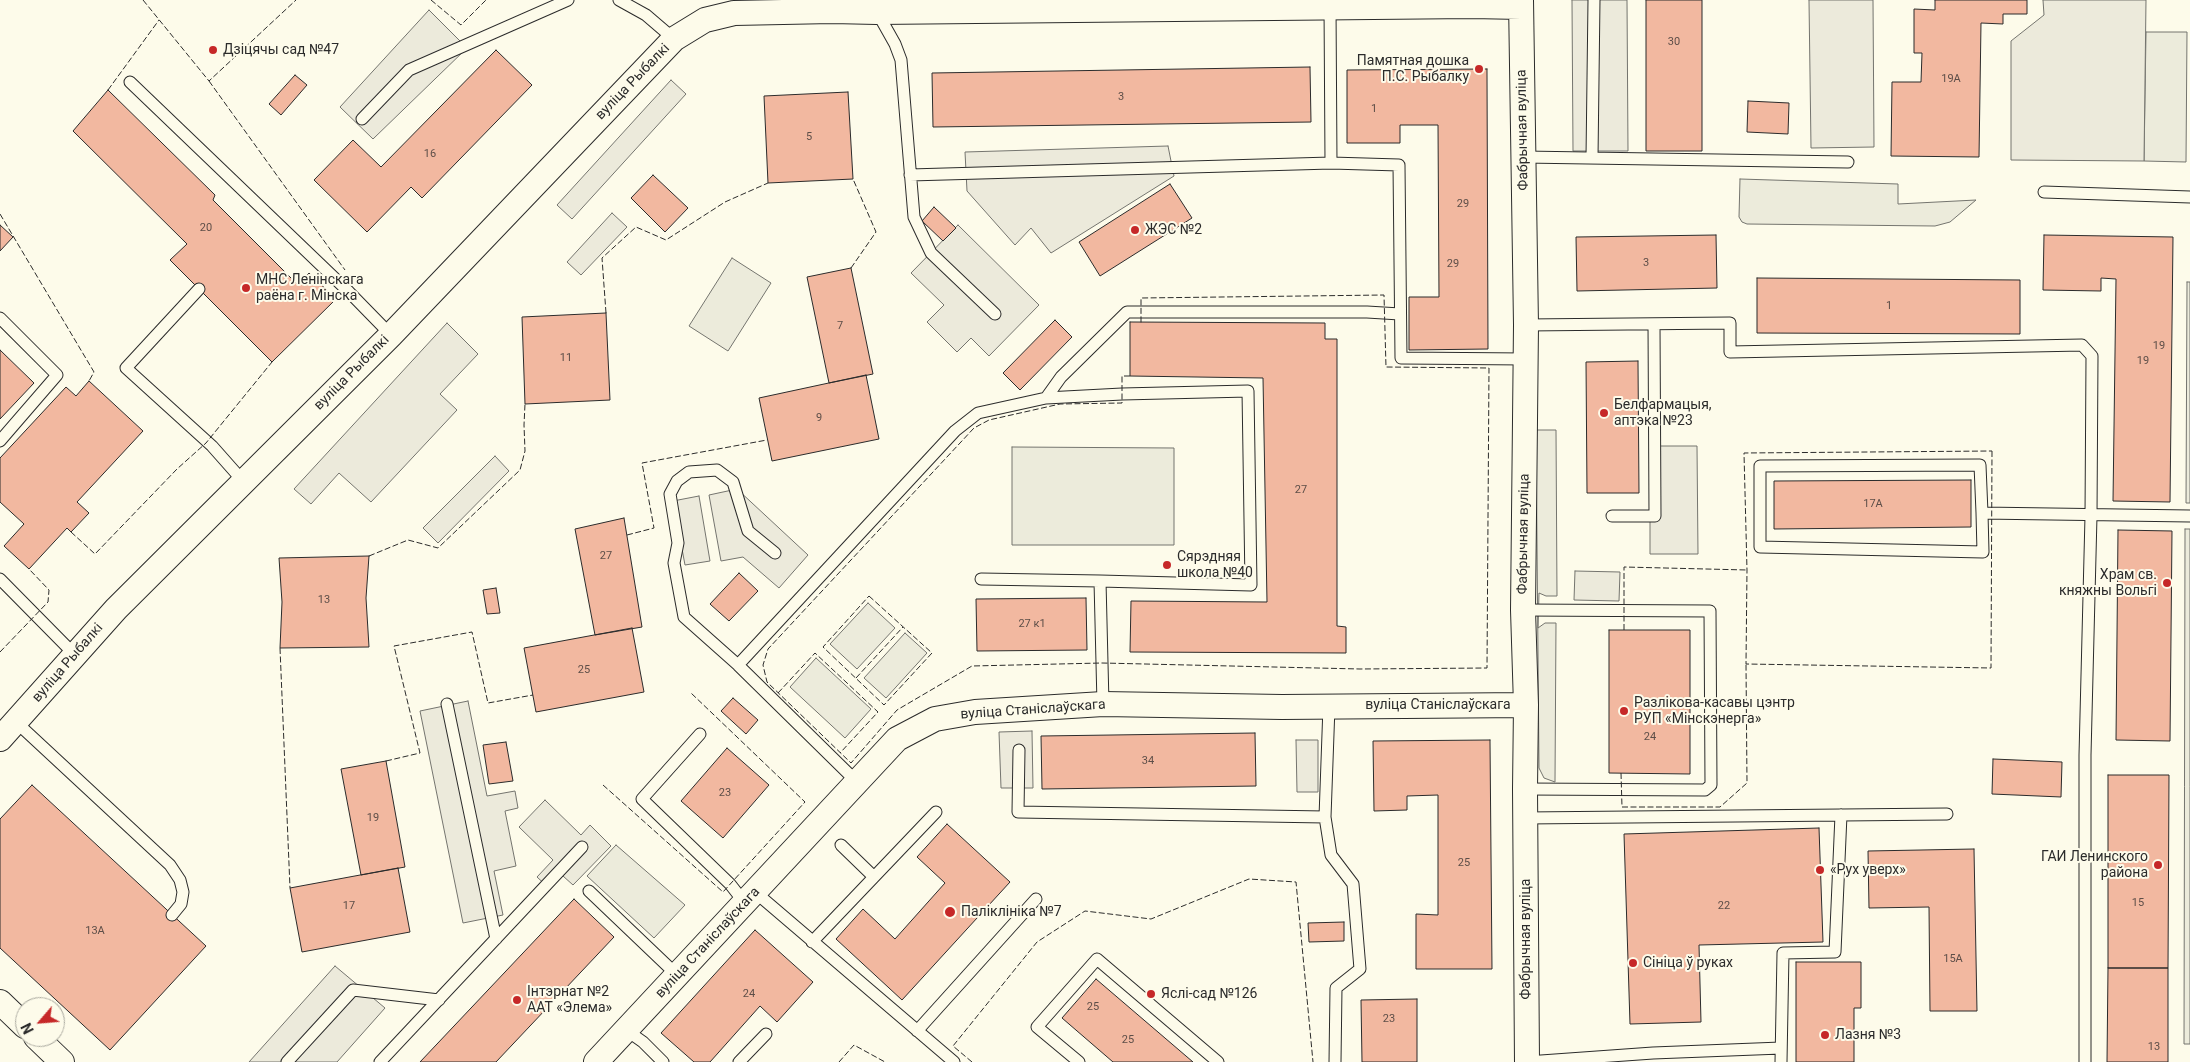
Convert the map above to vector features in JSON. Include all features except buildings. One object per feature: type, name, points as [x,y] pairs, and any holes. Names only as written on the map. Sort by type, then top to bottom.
[{"type":"street","name":"вуліца Рыбалкі","points":[[8,731],[116,609],[391,335],[674,39],[704,20],[734,13],[832,11],[875,6],[1330,4],[1472,6],[1521,3]]},
{"type":"street","name":"Фабрычная вуліца","points":[[1521,3],[1526,325],[1523,610],[1526,705],[1524,789],[1527,1062]]},
{"type":"street","name":"вуліца Станіслаўскага","points":[[596,1062],[897,740],[935,719],[975,712],[1102,704],[1282,707],[1526,705]]},
{"type":"street","points":[[46,1047],[62,1062]]},
{"type":"lane","points":[[362,119],[408,70],[568,0]]},
{"type":"lane","points":[[620,0],[646,15],[674,39]]},
{"type":"lane","points":[[1592,158],[1594,0]]},
{"type":"lane","points":[[1330,4],[1332,38],[1330,163]]},
{"type":"lane","points":[[875,6],[895,44],[901,60],[914,216],[931,253],[995,314]]},
{"type":"lane","points":[[130,82],[349,292],[391,335]]},
{"type":"lane","points":[[1522,158],[1848,162]]},
{"type":"lane","points":[[910,174],[1330,163],[1399,164],[1401,358],[1526,359]]},
{"type":"lane","points":[[2044,192],[2190,197]]},
{"type":"lane","points":[[199,289],[126,368],[212,446],[243,481]]},
{"type":"lane","points":[[1046,398],[1061,377],[1127,312],[1367,312],[1400,314]]},
{"type":"lane","points":[[0,318],[57,375],[0,441]]},
{"type":"lane","points":[[1526,325],[1730,323],[1730,352],[2082,345],[2092,356],[2091,516],[2085,755],[2085,1062]]},
{"type":"lane","points":[[1612,516],[1655,516],[1654,324]]},
{"type":"lane","points":[[738,665],[955,431],[978,413],[1046,398],[1248,391],[1251,585],[982,580]]},
{"type":"lane","points":[[1980,465],[1982,513],[1983,552],[1760,547],[1760,466],[1980,465]]},
{"type":"lane","points":[[775,553],[748,531],[733,482],[717,470],[689,472],[677,481],[670,494],[678,543],[674,563],[684,616],[738,665],[856,782]]},
{"type":"lane","points":[[1982,513],[2190,516]]},
{"type":"lane","points":[[0,579],[75,655]]},
{"type":"lane","points":[[1100,581],[1102,704]]},
{"type":"lane","points":[[1523,610],[1710,611],[1710,785],[1705,790],[1524,789]]},
{"type":"lane","points":[[447,704],[496,939]]},
{"type":"lane","points":[[1329,706],[1325,816],[1331,855],[1353,884],[1360,969],[1336,988],[1335,1062]]},
{"type":"lane","points":[[8,731],[170,866],[180,880],[183,892],[181,904],[172,915]]},
{"type":"lane","points":[[700,734],[642,799],[730,884],[812,942],[954,1062]]},
{"type":"lane","points":[[1019,750],[1018,812],[1325,816]]},
{"type":"lane","points":[[812,942],[936,812]]},
{"type":"lane","points":[[1525,818],[1947,814]]},
{"type":"lane","points":[[1781,1062],[1783,953],[1835,952],[1841,815]]},
{"type":"lane","points":[[841,845],[874,877]]},
{"type":"lane","points":[[380,1062],[582,847]]},
{"type":"lane","points":[[589,892],[677,975]]},
{"type":"lane","points":[[917,1031],[1036,899]]},
{"type":"lane","points":[[1079,1062],[1037,1027],[1097,960],[1218,1062]]},
{"type":"lane","points":[[287,1062],[352,990],[439,1000]]},
{"type":"lane","points":[[626,1030],[643,1042],[663,1062]]},
{"type":"lane","points":[[739,1062],[766,1034]]},
{"type":"lane","points":[[1527,1062],[1653,1053],[1781,1048]]},
{"type":"shaded area","points":[[1572,0],[1627,0],[1628,151],[1573,151]]},
{"type":"shaded area","points":[[1809,0],[1873,0],[1874,147],[1811,148]]},
{"type":"shaded area","points":[[2043,0],[2146,0],[2144,161],[2011,160],[2011,41],[2044,15]]},
{"type":"shaded area","points":[[429,10],[467,48],[373,139],[340,107]]},
{"type":"shaded area","points":[[2146,32],[2187,32],[2186,162],[2144,161]]},
{"type":"shaded area","points":[[671,80],[686,94],[572,219],[557,205]]},
{"type":"shaded area","points":[[1168,146],[1174,176],[1051,253],[1031,228],[1015,245],[967,191],[965,152]]},
{"type":"shaded area","points":[[1740,179],[1898,184],[1898,204],[1976,200],[1950,222],[1935,226],[1747,224],[1742,222],[1739,217]]},
{"type":"shaded area","points":[[612,213],[627,227],[581,275],[567,262]]},
{"type":"shaded area","points":[[958,225],[1039,305],[989,356],[971,338],[957,352],[927,322],[944,305],[911,273]]},
{"type":"shaded area","points":[[732,258],[771,283],[728,351],[689,326]]},
{"type":"shaded area","points":[[2187,282],[2190,282],[2190,503],[2186,503]]},
{"type":"shaded area","points":[[447,323],[478,354],[440,394],[457,410],[371,502],[339,473],[311,504],[294,489]]},
{"type":"shaded area","points":[[1536,430],[1556,430],[1557,596],[1546,596],[1539,593],[1538,628],[1545,623],[1556,623],[1555,782],[1544,778],[1539,768]]},
{"type":"shaded area","points":[[1650,446],[1697,446],[1698,554],[1650,554]]},
{"type":"shaded area","points":[[1012,447],[1174,448],[1174,545],[1012,545]]},
{"type":"shaded area","points":[[495,456],[509,471],[438,543],[423,528]]},
{"type":"shaded area","points":[[737,489],[808,555],[779,588],[743,557],[721,561],[709,495]]},
{"type":"shaded area","points":[[699,496],[710,561],[685,565],[673,501]]},
{"type":"shaded area","points":[[2185,529],[2190,529],[2190,1044],[2184,1044]]},
{"type":"shaded area","points":[[1575,571],[1620,572],[1619,601],[1574,600]]},
{"type":"shaded area","points":[[868,603],[895,628],[857,669],[830,644]]},
{"type":"shaded area","points":[[905,633],[927,653],[886,698],[864,678]]},
{"type":"shaded area","points":[[816,658],[871,709],[845,738],[790,687]]},
{"type":"shaded area","points":[[468,701],[487,796],[515,791],[518,808],[505,811],[516,866],[494,871],[503,915],[463,923],[420,711]]},
{"type":"shaded area","points":[[1032,731],[1033,788],[1001,788],[999,732]]},
{"type":"shaded area","points":[[1296,740],[1318,740],[1318,792],[1297,792]]},
{"type":"shaded area","points":[[545,800],[581,835],[590,825],[611,846],[573,885],[563,876],[550,889],[537,877],[553,860],[519,827]]},
{"type":"shaded area","points":[[616,845],[685,905],[654,938],[587,876]]},
{"type":"shaded area","points":[[335,966],[385,1008],[337,1062],[249,1062]]},
{"type":"fence","points":[[143,0],[209,81],[296,0]]},
{"type":"fence","points":[[431,0],[461,25],[486,0]]},
{"type":"fence","points":[[108,90],[159,20]]},
{"type":"fence","points":[[209,81],[345,270]]},
{"type":"fence","points":[[851,268],[876,232],[853,179]]},
{"type":"fence","points":[[606,313],[602,258],[636,227],[666,240],[725,202],[768,183]]},
{"type":"fence","points":[[0,214],[94,372],[89,381]]},
{"type":"fence","points":[[1130,376],[1122,376],[1122,403],[1060,404],[989,420],[974,428],[768,649],[763,665],[767,682],[851,763],[897,710],[972,666],[1102,663],[1360,669],[1487,668],[1489,368],[1386,367],[1384,295],[1141,298],[1141,323]]},
{"type":"fence","points":[[71,532],[95,554],[177,469],[206,443],[272,362]]},
{"type":"fence","points":[[369,556],[408,540],[438,548],[520,470],[525,451],[525,404]]},
{"type":"fence","points":[[627,535],[654,528],[642,463],[767,440]]},
{"type":"fence","points":[[1992,451],[1991,668],[1746,664],[1747,570],[1744,453],[1992,451]]},
{"type":"fence","points":[[1624,630],[1624,567],[1747,570]]},
{"type":"fence","points":[[0,652],[48,602],[49,590],[29,569]]},
{"type":"fence","points":[[869,596],[932,653],[884,705],[823,647],[869,596]]},
{"type":"fence","points":[[856,678],[903,627]]},
{"type":"fence","points":[[386,761],[420,753],[394,646],[472,632],[488,703],[533,695]]},
{"type":"fence","points":[[280,648],[290,888]]},
{"type":"fence","points":[[778,693],[815,653],[878,712],[840,753]]},
{"type":"fence","points":[[1621,773],[1622,807],[1720,807],[1747,783],[1746,664]]},
{"type":"fence","points":[[603,785],[723,892],[805,802],[691,693]]},
{"type":"fence","points":[[972,1062],[953,1046],[1037,942],[1085,911],[1151,919],[1249,879],[1296,882],[1313,1062]]},
{"type":"fence","points":[[839,1062],[854,1045],[885,1062]]},
{"type":"place","name":"Дзіцячы сад №47","points":[[213,50]]},
{"type":"place","name":"Памятная дошка П.С. Рыбалку","points":[[1479,69]]},
{"type":"place","name":"ЖЭС №2","points":[[1135,230]]},
{"type":"place","name":"МНС Ленінскага раёна г. Мінска","points":[[246,288]]},
{"type":"place","name":"Белфармацыя, аптэка №23","points":[[1604,413]]},
{"type":"place","name":"Сярэдняя школа №40","points":[[1167,565]]},
{"type":"place","name":"Храм св. княжны Вольгі","points":[[2167,583]]},
{"type":"place","name":"Разлікова-касавы цэнтр РУП «Мінскэнерга»","points":[[1624,711]]},
{"type":"place","name":"ГАИ Ленинского района","points":[[2158,865]]},
{"type":"place","name":"«Рух уверх»","points":[[1820,870]]},
{"type":"place","name":"Паліклініка №7","points":[[950,912]]},
{"type":"place","name":"Сініца ў руках","points":[[1633,963]]},
{"type":"place","name":"Яслі-сад №126","points":[[1151,994]]},
{"type":"place","name":"Інтэрнат №2 ААТ «Элема»","points":[[517,1000]]},
{"type":"place","name":"Лазня №3","points":[[1825,1035]]}]
